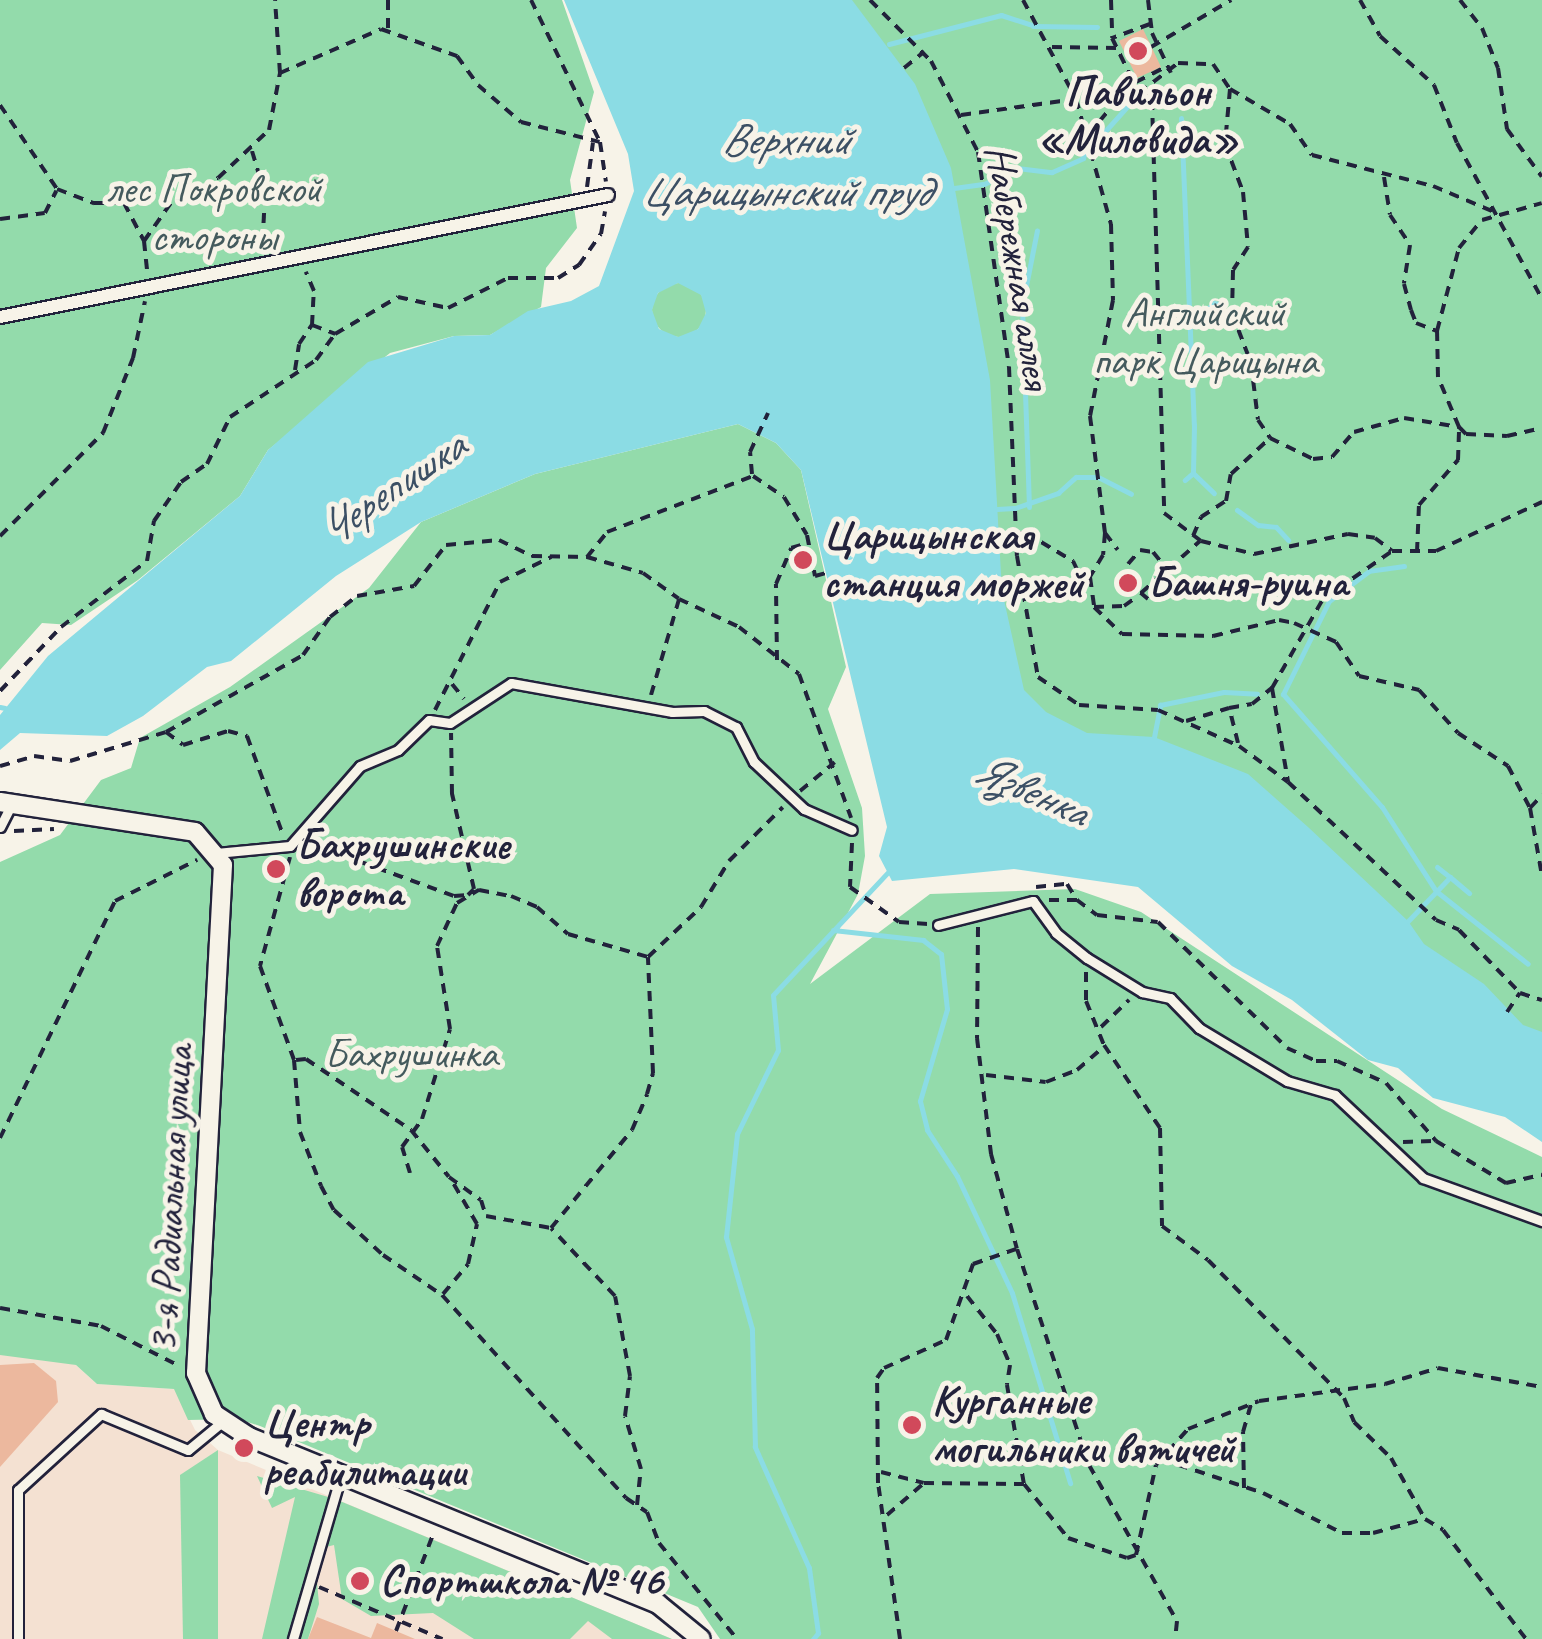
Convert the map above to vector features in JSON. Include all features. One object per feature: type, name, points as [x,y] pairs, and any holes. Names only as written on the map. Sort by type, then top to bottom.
[{"type":"street","points":[[0,317],[586,196],[608,195]]},
{"type":"street","points":[[5,804],[195,832],[212,853]]},
{"type":"street","name":"3-я Радиальная улица","points":[[212,853],[225,882],[196,1373],[206,1403],[222,1422]]},
{"type":"street","points":[[222,1422],[341,1476],[658,1604],[701,1639]]},
{"type":"lane","points":[[212,853],[290,846],[344,779],[398,750],[428,720],[450,723],[511,683],[704,711],[736,727],[754,762],[792,798],[821,821],[852,830]]},
{"type":"lane","points":[[3,829],[5,804]]},
{"type":"lane","points":[[938,925],[978,918],[1033,900],[1056,933],[1087,958],[1142,992],[1170,998],[1199,1028],[1287,1081],[1335,1095],[1441,1189],[1542,1222]]},
{"type":"lane","points":[[18,1639],[18,1490],[102,1414],[188,1450],[222,1422]]},
{"type":"lane","points":[[293,1639],[341,1476]]},
{"type":"path","points":[[124,203],[173,200],[218,178],[252,151],[270,130],[280,73],[275,0]]},
{"type":"path","points":[[388,0],[388,32]]},
{"type":"path","points":[[0,690],[61,627],[147,561],[154,521],[182,482],[208,464],[230,417],[263,401],[295,370],[316,360],[335,334],[398,297],[448,308],[508,278],[567,273],[601,234],[608,195],[596,142],[531,0]]},
{"type":"path","name":"Набережная аллея","points":[[870,0],[924,52],[978,152],[1010,367],[1016,533],[1038,677],[1079,705],[1137,706],[1186,721],[1239,746],[1288,782],[1436,920],[1460,930],[1520,994]]},
{"type":"path","points":[[1023,0],[1039,35],[1052,47],[1076,99],[1088,134],[1113,253],[1113,300],[1090,416],[1105,533],[1104,555],[1090,577],[1094,606],[1122,634],[1236,634],[1279,620],[1305,626],[1336,642],[1359,676],[1418,690],[1458,732],[1508,766],[1530,808],[1542,876]]},
{"type":"path","points":[[1111,0],[1112,38],[1139,93],[1171,73],[1178,62],[1213,64],[1230,90],[1277,113],[1312,155],[1384,177],[1432,186],[1499,214]]},
{"type":"path","points":[[1148,0],[1154,46],[1171,73]]},
{"type":"path","points":[[1154,46],[1231,0]]},
{"type":"path","points":[[1360,0],[1380,36],[1434,85],[1457,142],[1542,299]]},
{"type":"path","points":[[1460,0],[1482,28],[1498,68],[1506,129],[1542,176]]},
{"type":"path","points":[[1112,38],[1150,24]]},
{"type":"path","points":[[280,73],[343,40],[388,32],[458,56],[478,85],[521,122],[596,142]]},
{"type":"path","points":[[1052,47],[1117,48]]},
{"type":"path","points":[[904,68],[924,52]]},
{"type":"path","points":[[1088,134],[1133,82],[1167,66]]},
{"type":"path","points":[[1146,89],[1152,100],[1160,481],[1164,513],[1200,541],[1254,554],[1348,534],[1376,538],[1392,550],[1416,552],[1436,550],[1542,502]]},
{"type":"path","points":[[1230,90],[1225,144],[1242,192],[1248,247],[1233,270],[1232,313],[1251,363],[1258,420],[1270,438],[1313,459],[1332,457],[1354,432],[1404,418],[1459,426]]},
{"type":"path","points":[[960,115],[1076,99]]},
{"type":"path","points":[[586,196],[596,142]]},
{"type":"path","points":[[252,151],[265,195],[259,240],[266,265]]},
{"type":"path","points":[[1384,177],[1390,215],[1410,245],[1404,284],[1411,310],[1416,323],[1438,332]]},
{"type":"path","points":[[0,219],[44,213],[57,189]]},
{"type":"path","points":[[144,241],[173,200]]},
{"type":"path","points":[[1542,203],[1482,220],[1459,248],[1438,332],[1438,377],[1466,434],[1507,436],[1542,428]]},
{"type":"path","points":[[295,370],[299,344],[312,326],[312,280],[297,256]]},
{"type":"path","points":[[312,326],[335,334]]},
{"type":"path","points":[[752,476],[750,452],[768,413]]},
{"type":"path","points":[[1416,552],[1419,505],[1458,460],[1459,426]]},
{"type":"path","points":[[1193,536],[1201,517],[1226,501],[1239,464],[1270,438]]},
{"type":"path","points":[[752,476],[784,497],[809,542],[816,576],[826,574]]},
{"type":"path","points":[[588,556],[607,532],[752,476]]},
{"type":"path","points":[[1016,533],[1026,533],[1073,561],[1081,578],[1090,577]]},
{"type":"path","points":[[1105,533],[1118,550]]},
{"type":"path","points":[[0,766],[34,756],[70,762],[166,732],[303,655],[340,606],[357,596],[414,586],[446,545],[499,540],[551,558]]},
{"type":"path","points":[[1094,606],[1133,603],[1166,568],[1200,541]]},
{"type":"path","points":[[777,660],[776,584],[791,548],[809,542]]},
{"type":"path","points":[[1148,599],[1128,582],[1130,561],[1140,550],[1153,552],[1166,568]]},
{"type":"path","points":[[1186,721],[1252,704],[1272,688],[1305,626],[1336,587],[1392,550]]},
{"type":"path","points":[[428,720],[452,684],[500,582],[551,558],[588,556],[643,573],[679,599],[739,627],[799,674],[835,762],[852,830],[850,887],[876,911],[899,922],[938,925]]},
{"type":"path","points":[[648,705],[679,599]]},
{"type":"path","points":[[40,652],[48,656]]},
{"type":"path","points":[[452,684],[474,706]]},
{"type":"path","points":[[1272,688],[1288,782]]},
{"type":"path","points":[[1229,708],[1239,746]]},
{"type":"path","points":[[410,1173],[402,1148],[422,1119],[450,1029],[436,946],[457,903],[468,895],[472,879],[452,794],[450,723]]},
{"type":"path","points":[[166,732],[183,745],[228,732],[246,736],[290,846],[290,870],[263,938],[260,966],[294,1060],[306,1157],[334,1210],[383,1255],[442,1295],[515,1381],[637,1505],[659,1543],[682,1563],[737,1639]]},
{"type":"path","points":[[551,1228],[632,1130],[647,1094],[654,1073],[648,956],[700,906],[729,861],[792,798],[835,762]]},
{"type":"path","points":[[1530,808],[1542,795]]},
{"type":"path","points":[[3,829],[64,826]]},
{"type":"path","points":[[290,846],[309,843],[454,896],[488,890],[511,896],[537,907],[568,934],[648,956]]},
{"type":"path","points":[[0,1138],[115,902],[212,853]]},
{"type":"path","points":[[1078,900],[1033,900],[1037,884],[1067,884],[1078,900],[1097,914],[1158,922],[1264,1032],[1287,1048],[1348,1064],[1396,1090],[1436,1141],[1506,1183],[1542,1174]]},
{"type":"path","points":[[978,918],[977,1038],[986,1076],[991,1154],[1016,1248],[1089,1465],[1177,1621],[1175,1639]]},
{"type":"path","points":[[1087,958],[1086,1001],[1101,1027],[1104,1046],[1149,1102],[1160,1128],[1162,1226],[1208,1260],[1334,1390],[1354,1422],[1391,1458],[1426,1518],[1443,1530],[1526,1639]]},
{"type":"path","points":[[1506,1012],[1520,994],[1542,1000]]},
{"type":"path","points":[[1101,1027],[1131,999]]},
{"type":"path","points":[[986,1076],[1059,1079],[1104,1046]]},
{"type":"path","points":[[294,1060],[306,1059],[411,1130],[449,1177],[477,1224],[468,1264],[442,1295]]},
{"type":"path","points":[[1388,1143],[1436,1141]]},
{"type":"path","points":[[449,1177],[481,1200],[486,1216],[551,1228],[615,1296],[630,1376],[626,1416],[640,1469],[637,1505]]},
{"type":"path","points":[[900,1639],[885,1516],[877,1378],[892,1364],[946,1340],[967,1296],[968,1276],[981,1260],[1016,1248]]},
{"type":"path","points":[[967,1296],[997,1334],[1010,1365],[1007,1385],[1024,1484],[1068,1538],[1126,1558],[1136,1554]]},
{"type":"path","points":[[0,1308],[101,1326],[182,1367],[182,1349]]},
{"type":"path","points":[[1136,1554],[1162,1459],[1188,1429],[1251,1404],[1438,1368],[1542,1387]]},
{"type":"path","points":[[1244,1489],[1243,1432],[1251,1404]]},
{"type":"path","points":[[1162,1459],[1244,1489],[1342,1533],[1373,1533],[1426,1518]]},
{"type":"path","points":[[882,1472],[924,1483],[1024,1484]]},
{"type":"path","points":[[885,1516],[924,1483]]},
{"type":"path","points":[[396,1631],[443,1516]]},
{"type":"path","points":[[310,1583],[442,1639]]},
{"type":"shaded area","points":[[31,1354],[76,1365],[97,1384],[175,1389],[195,1430],[218,1450],[672,1639],[0,1639],[0,1355]]},
{"type":"green space","name":"лес Покровской стороны","points":[[0,0],[562,0],[594,92],[570,180],[577,228],[546,268],[541,307],[490,335],[454,336],[390,353],[268,450],[240,496],[138,580],[71,625],[42,623],[0,670]]},
{"type":"green space","name":"Английский парк Царицына","points":[[702,0],[1542,0],[1542,1076],[1029,796]]},
{"type":"green space","points":[[679,283],[698,291],[706,310],[698,329],[679,337],[660,329],[652,310],[660,291]]},
{"type":"green space","name":"Бахрушинка","points":[[738,424],[776,443],[801,470],[846,667],[828,709],[862,808],[865,856],[858,894],[810,984],[930,894],[1075,889],[1141,912],[1442,1109],[1542,1157],[1542,1639],[720,1639],[698,1607],[260,1426],[238,1419],[188,1420],[174,1389],[97,1384],[76,1365],[0,1355],[0,862],[60,835],[101,780],[131,768],[140,738],[230,687],[369,588],[421,522],[535,474]]},
{"type":"green space","points":[[218,1450],[218,1639],[183,1639],[180,1475]]},
{"type":"green space","points":[[257,1476],[335,1499],[672,1639],[612,1639],[588,1621],[570,1639],[474,1639],[433,1613],[371,1616],[342,1599],[334,1545],[314,1550],[319,1604],[308,1639],[262,1639],[295,1497],[272,1508]]},
{"type":"water","name":"Верхний Царицынский пруд","points":[[564,0],[852,0],[915,84],[951,168],[990,380],[1002,591],[1024,690],[1046,712],[1087,733],[1154,737],[1248,774],[1408,921],[1424,944],[1484,984],[1523,1025],[1542,1032],[1542,1142],[1505,1117],[1433,1098],[1398,1068],[1368,1060],[1292,1000],[1232,966],[1138,887],[1014,869],[892,881],[879,856],[887,827],[801,470],[776,443],[738,424],[535,474],[421,522],[336,576],[231,661],[207,667],[143,716],[107,736],[20,733],[0,750],[0,715],[48,656],[240,496],[268,450],[368,362],[454,336],[490,335],[528,311],[571,301],[599,286],[634,191],[628,154]],"holes":[[[678,283],[701,295],[706,313],[698,329],[678,337],[659,329],[652,310],[658,293]]]},
{"type":"building","name":"Павильон «Миловида»","points":[[1143,29],[1161,67],[1137,78],[1119,41]]},
{"type":"building","points":[[34,1363],[56,1381],[58,1402],[0,1467],[0,1365]]},
{"type":"building","points":[[317,1617],[371,1638],[377,1623],[415,1639],[308,1639]]},
{"type":"waterway","points":[[889,44],[1001,15],[1032,25]]},
{"type":"waterway","points":[[1033,26],[1097,27]]},
{"type":"waterway","points":[[1098,139],[1133,100]]},
{"type":"waterway","points":[[1181,118],[1194,425],[1193,473],[1185,480]]},
{"type":"waterway","points":[[984,184],[1017,168],[1052,172],[1083,158],[1086,148]]},
{"type":"waterway","points":[[954,188],[983,184]]},
{"type":"waterway","points":[[1029,507],[1022,306],[1037,230]]},
{"type":"waterway","points":[[1188,310],[1201,314],[1214,303],[1224,305]]},
{"type":"waterway","points":[[1193,473],[1214,493]]},
{"type":"waterway","points":[[1015,508],[1058,493],[1076,477],[1096,477]]},
{"type":"waterway","points":[[1098,477],[1131,494]]},
{"type":"waterway","points":[[997,509],[1014,508]]},
{"type":"waterway","points":[[1237,510],[1258,525],[1276,527],[1288,540]]},
{"type":"waterway","points":[[1404,566],[1369,571],[1329,601],[1283,694],[1382,807],[1436,891],[1528,964]]},
{"type":"waterway","points":[[1154,737],[1160,705],[1224,692],[1257,694]]},
{"type":"waterway","points":[[0,707],[5,708]]},
{"type":"waterway","points":[[1437,867],[1450,877]]},
{"type":"waterway","points":[[813,1639],[818,1633],[809,1568],[755,1447],[752,1329],[726,1237],[737,1134],[778,1050],[773,995],[889,871]]},
{"type":"waterway","points":[[1408,921],[1450,877],[1469,893]]},
{"type":"waterway","points":[[833,930],[923,940],[941,954],[947,1009],[920,1101],[927,1130],[957,1176],[1012,1293],[1070,1483]]},
{"type":"place","name":"Павильон «Миловида»","points":[[1138,51]]},
{"type":"place","name":"Царицынская станция моржей","points":[[803,560]]},
{"type":"place","name":"Башня-руина","points":[[1128,583]]},
{"type":"place","name":"Бахрушинские ворота","points":[[276,869]]},
{"type":"place","name":"Курганные могильники вятичей","points":[[912,1425]]},
{"type":"place","name":"Центр реабилитации","points":[[244,1448]]},
{"type":"place","name":"Спортшкола № 46","points":[[360,1581]]},
{"type":"water label","name":"Черепишка","points":[[392,488]]},
{"type":"water label","name":"Язвенка","points":[[1031,790]]}]
